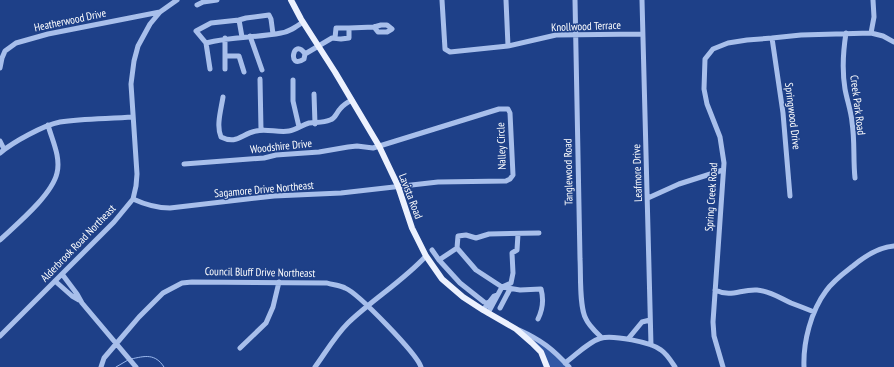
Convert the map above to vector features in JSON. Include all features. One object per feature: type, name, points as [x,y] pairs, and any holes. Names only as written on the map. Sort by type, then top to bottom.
[{"type":"main road","name":"Lavista Road","points":[[291,0],[379,146],[398,186],[412,228],[426,256],[442,279],[463,297],[485,312],[516,329],[541,352],[547,367]]},
{"type":"street","points":[[160,12],[177,0]]},
{"type":"street","points":[[197,5],[203,2],[217,0]]},
{"type":"street","name":"Knollwood Terrace","points":[[442,0],[445,49],[450,52],[508,46],[556,35],[576,36],[642,34]]},
{"type":"street","points":[[506,0],[508,46]]},
{"type":"street","name":"Tanglewood Road","points":[[575,0],[580,251],[583,312],[586,319],[602,338]]},
{"type":"street","name":"Leafmore Drive","points":[[642,0],[651,345]]},
{"type":"street","points":[[871,33],[874,17],[873,0]]},
{"type":"street","name":"Heatherwood Drive","points":[[0,68],[5,51],[16,43],[48,34],[160,12]]},
{"type":"street","name":"Alderbrook Road Northeast","points":[[0,336],[114,222],[133,199],[137,174],[131,84],[134,61],[138,46],[150,24],[160,12]]},
{"type":"street","points":[[210,69],[206,43],[196,31],[211,23],[239,20],[269,14],[272,19],[273,34]]},
{"type":"street","points":[[239,20],[242,37]]},
{"type":"street","points":[[206,43],[225,38],[281,33],[303,22]]},
{"type":"street","points":[[335,38],[336,28],[374,27]]},
{"type":"street","points":[[304,56],[332,38],[349,38],[349,28]]},
{"type":"street","name":"Creek Park Road","points":[[846,33],[844,46],[844,76],[845,89],[853,124],[853,160],[855,178]]},
{"type":"street","name":"Spring Creek Road","points":[[723,367],[714,336],[713,322],[724,156],[720,137],[707,104],[704,89],[705,60],[712,49],[728,42],[746,40],[801,35],[871,33],[883,36],[894,42]]},
{"type":"street","points":[[250,36],[262,70]]},
{"type":"street","points":[[225,38],[225,69]]},
{"type":"street","name":"Springwood Drive","points":[[772,38],[783,113],[790,196]]},
{"type":"street","points":[[225,56],[239,56],[244,72]]},
{"type":"street","points":[[260,79],[261,130]]},
{"type":"street","points":[[293,80],[293,101],[299,127]]},
{"type":"street","points":[[314,94],[315,124]]},
{"type":"street","points":[[223,97],[219,132],[221,137],[232,140],[261,130],[289,131],[310,123],[315,124],[333,119],[337,115],[339,109],[352,100]]},
{"type":"street","name":"Nalley Circle","points":[[379,146],[504,108],[508,109],[510,113],[513,166],[513,175],[510,179],[506,181],[438,182],[398,186]]},
{"type":"street","points":[[0,141],[2,151],[48,125],[59,122],[133,117]]},
{"type":"street","points":[[0,240],[49,190],[54,180],[57,172],[56,153],[48,125]]},
{"type":"street","name":"Woodshire Drive","points":[[184,164],[264,158],[276,155],[319,152],[357,146],[368,148],[379,146]]},
{"type":"street","points":[[648,198],[678,184],[723,170]]},
{"type":"street","name":"Sagamore Drive Northeast","points":[[133,199],[148,206],[176,208],[274,196],[341,193],[398,186]]},
{"type":"street","points":[[439,260],[456,248],[458,236],[466,235],[476,238],[490,234],[539,233]]},
{"type":"street","points":[[485,312],[502,287],[511,283],[513,273],[512,253],[517,250],[518,234]]},
{"type":"street","points":[[804,367],[806,345],[814,312],[826,290],[840,276],[874,251],[894,246]]},
{"type":"street","points":[[456,248],[476,270],[502,287],[510,289],[541,289],[543,295],[542,310],[538,319]]},
{"type":"street","points":[[432,250],[460,283],[484,302],[490,304]]},
{"type":"street","points":[[315,367],[339,333],[367,306],[416,267],[426,256]]},
{"type":"street","points":[[62,274],[77,294],[79,300]]},
{"type":"street","points":[[55,281],[72,296],[79,300],[136,367]]},
{"type":"street","points":[[240,348],[266,323],[273,307],[279,282]]},
{"type":"street","name":"Council Bluff Drive Northeast","points":[[101,367],[104,358],[139,317],[163,293],[182,283],[279,282],[327,283],[345,288],[357,296],[367,306],[409,350],[419,362],[421,367]]},
{"type":"street","points":[[500,308],[510,289]]},
{"type":"street","points":[[715,290],[725,294],[743,291],[764,291],[814,312]]},
{"type":"street","points":[[628,339],[642,322],[650,320]]},
{"type":"street","points":[[516,329],[536,337],[547,345],[567,365],[590,344],[602,338],[628,339],[651,345],[661,350],[675,367]]},
{"type":"shaded area","points":[[516,329],[536,337],[569,367],[547,367],[541,352]]},
{"type":"waterway","points":[[131,359],[149,357],[157,359],[164,367]]},
{"type":"waterway","points":[[116,367],[128,360]]}]
